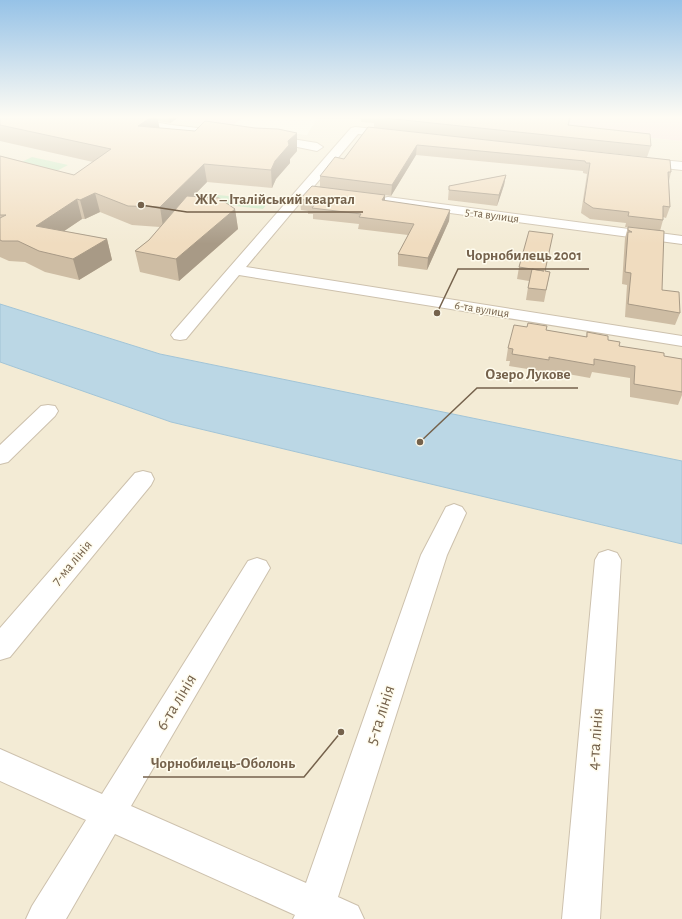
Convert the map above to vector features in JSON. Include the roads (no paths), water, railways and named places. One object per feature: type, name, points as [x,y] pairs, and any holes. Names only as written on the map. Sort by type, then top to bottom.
[{"type":"street","points":[[180,335],[330,159]]},
{"type":"street","points":[[628,160],[682,166]]},
{"type":"street","points":[[303,190],[318,192]]},
{"type":"street","name":"5-та вулиця","points":[[374,199],[682,240]]},
{"type":"street","name":"6-та вулиця","points":[[235,270],[682,341]]},
{"type":"street","points":[[0,457],[48,411]]},
{"type":"street","name":"7-ма лінія","points":[[0,648],[143,479]]},
{"type":"street","name":"5-та лінія","points":[[325,915],[434,555],[454,513]]},
{"type":"street","name":"4-та лінія","points":[[581,919],[608,560]]},
{"type":"street","name":"6-та лінія","points":[[45,919],[257,568]]},
{"type":"street","points":[[0,765],[109,812],[325,915]]},
{"type":"water","points":[[0,304],[160,354],[682,461],[682,544],[171,422],[0,362]]},
{"type":"place","name":"ЖК – Італійський квартал","points":[[141,205]]},
{"type":"place","name":"Чорнобилець 2001","points":[[437,313]]},
{"type":"place","name":"Озеро Лукове","points":[[420,442]]},
{"type":"place","name":"Чорнобилець-Оболонь","points":[[341,732]]}]
